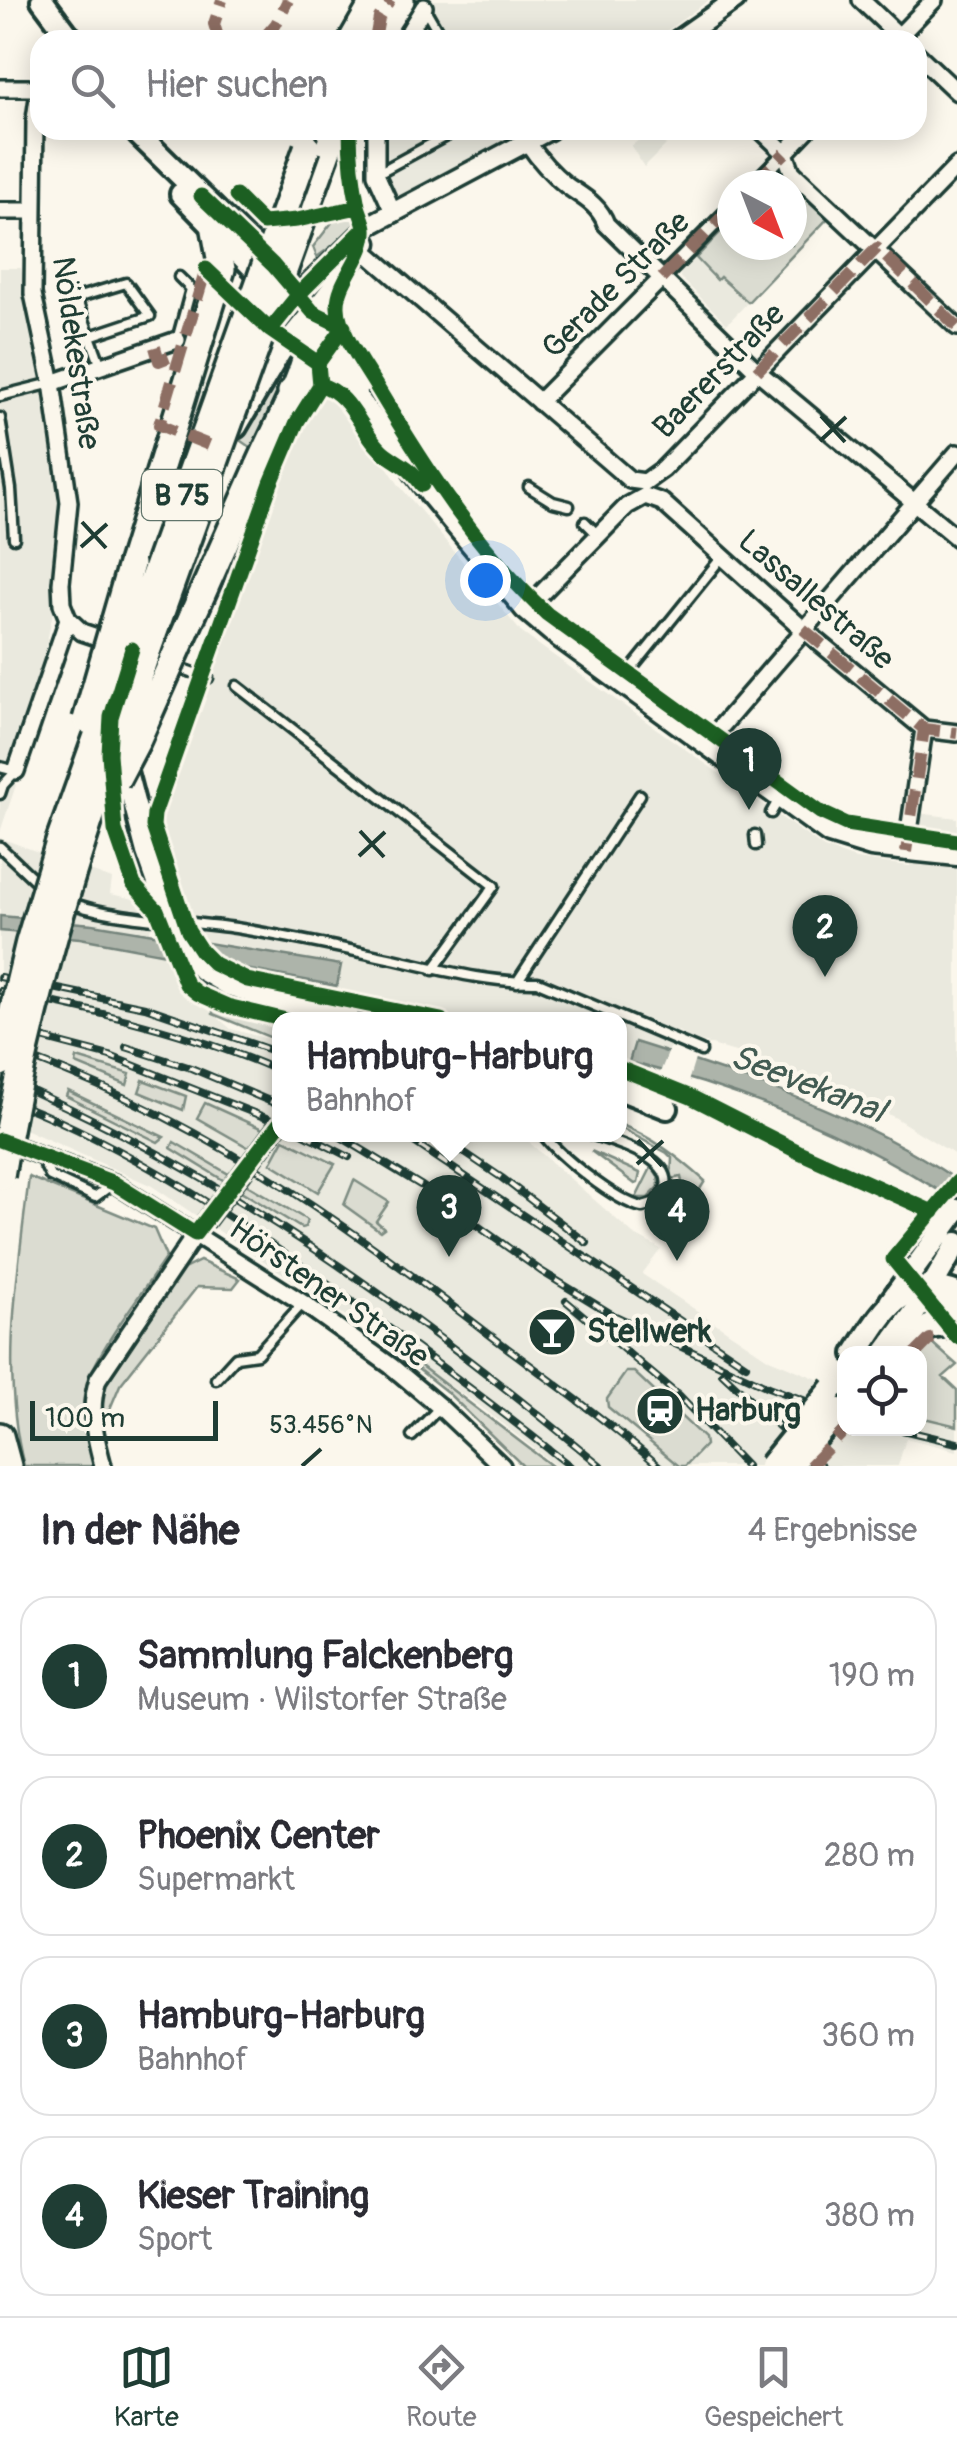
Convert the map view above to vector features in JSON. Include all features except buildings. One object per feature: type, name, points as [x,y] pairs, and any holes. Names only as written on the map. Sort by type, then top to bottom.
[{"type":"highway","points":[[358,30],[375,0]]},
{"type":"highway","points":[[386,30],[412,4]]},
{"type":"highway","name":"B 75","points":[[69,847],[310,140]]},
{"type":"highway","name":"B 75","points":[[0,1063],[29,942],[129,701],[331,140]]},
{"type":"highway","name":"B 75","points":[[1,1182],[26,1039],[69,847],[86,718],[213,297],[222,261],[215,230]]},
{"type":"highway","name":"B 75","points":[[69,847],[137,740],[258,468],[291,392],[304,314]]},
{"type":"highway","points":[[291,392],[304,381],[318,377],[346,384]]},
{"type":"highway","points":[[0,1436],[8,1466]]},
{"type":"main road","points":[[42,0],[64,30]]},
{"type":"main road","points":[[142,140],[174,187],[304,314]]},
{"type":"main road","points":[[144,140],[304,314]]},
{"type":"main road","points":[[304,314],[246,366],[225,406],[138,651],[119,720],[119,740],[137,816],[168,911],[184,946],[203,970],[229,985],[324,1012]]},
{"type":"main road","points":[[627,1093],[668,1108]]},
{"type":"main road","points":[[861,1346],[917,1265],[953,1236]]},
{"type":"main road","points":[[890,1346],[932,1288],[953,1236]]},
{"type":"main road","points":[[917,1265],[932,1288],[957,1310]]},
{"type":"main road","points":[[890,1302],[914,1290],[932,1288],[957,1294]]},
{"type":"main road","points":[[904,1346],[928,1327],[957,1323]]},
{"type":"main road","points":[[770,1466],[837,1392]]},
{"type":"main road","points":[[790,1466],[837,1394]]},
{"type":"street","points":[[692,30],[735,0]]},
{"type":"street","points":[[861,0],[890,30]]},
{"type":"street","points":[[907,30],[934,0]]},
{"type":"street","points":[[406,30],[412,4]]},
{"type":"street","points":[[927,64],[957,92]]},
{"type":"street","points":[[0,88],[30,88]]},
{"type":"street","name":"Nöldekestraße","points":[[8,769],[68,619],[62,604],[61,583],[69,502],[52,383],[33,294],[34,140]]},
{"type":"street","points":[[375,140],[376,174],[394,214]]},
{"type":"street","points":[[304,314],[357,245],[394,214],[533,140]]},
{"type":"street","points":[[770,140],[784,153],[792,172],[957,326]]},
{"type":"street","points":[[768,170],[797,140]]},
{"type":"street","points":[[528,143],[538,158],[602,214],[606,224],[757,370],[957,538]]},
{"type":"street","name":"Baererstraße","points":[[525,610],[957,166]]},
{"type":"street","points":[[0,211],[33,211]]},
{"type":"street","name":"Gerade Straße","points":[[539,402],[717,221]]},
{"type":"street","name":"Lassallestraße","points":[[357,245],[924,729]]},
{"type":"street","points":[[304,314],[346,384],[525,610],[706,743],[775,806],[829,834],[871,847],[957,856]]},
{"type":"street","points":[[304,314],[340,350],[386,434]]},
{"type":"street","points":[[52,383],[177,340]]},
{"type":"street","points":[[706,743],[957,453]]},
{"type":"street","points":[[68,619],[82,632],[138,651]]},
{"type":"street","points":[[906,852],[924,729],[957,733]]},
{"type":"street","points":[[103,1466],[91,1420],[98,1379],[200,1228],[272,1133]]},
{"type":"street","name":"Hörstener Straße","points":[[0,1140],[114,1183],[200,1228],[391,1366],[502,1466]]},
{"type":"lane","points":[[412,4],[434,30]]},
{"type":"lane","points":[[376,174],[439,140]]},
{"type":"lane","points":[[177,340],[191,289],[179,276]]},
{"type":"lane","points":[[90,336],[150,316],[126,283],[76,298],[101,366]]},
{"type":"lane","points":[[0,396],[52,383]]},
{"type":"lane","points":[[0,418],[14,538]]},
{"type":"lane","points":[[529,488],[569,506]]},
{"type":"lane","points":[[585,522],[598,535]]},
{"type":"lane","points":[[621,682],[722,557]]},
{"type":"lane","points":[[138,651],[208,678]]},
{"type":"lane","points":[[236,686],[494,886],[433,970]]},
{"type":"lane","points":[[0,794],[8,769]]},
{"type":"lane","points":[[517,982],[640,795]]},
{"type":"lane","points":[[0,847],[52,895],[77,905],[238,928],[383,956],[433,970],[538,982],[609,1012]]},
{"type":"lane","points":[[627,1019],[700,1050]]},
{"type":"lane","points":[[550,1142],[624,1200],[642,1207],[658,1200],[666,1189],[660,1166],[640,1152],[612,1142]]},
{"type":"lane","points":[[216,1379],[236,1357],[256,1354],[303,1303]]},
{"type":"lane","points":[[412,1436],[440,1407]]},
{"type":"shaded area","points":[[433,0],[709,0],[668,30],[416,30]]},
{"type":"shaded area","points":[[378,140],[508,140],[398,199],[378,164]]},
{"type":"shaded area","points":[[639,140],[661,140],[666,145],[644,167],[631,146]]},
{"type":"shaded area","points":[[807,196],[829,217],[807,240]]},
{"type":"shaded area","points":[[356,211],[359,226],[317,257],[313,247],[337,216]]},
{"type":"shaded area","points":[[717,233],[717,260],[788,260],[727,324],[680,277],[681,270]]},
{"type":"shaded area","points":[[717,236],[717,260],[788,260],[748,302],[720,277],[717,280],[696,258]]},
{"type":"shaded area","points":[[0,268],[21,268],[44,367],[62,506],[55,601],[40,678],[1,778],[16,785],[0,832]]},
{"type":"shaded area","points":[[280,370],[289,376],[254,450],[238,439]]},
{"type":"shaded area","points":[[322,391],[333,395],[358,423],[399,485],[522,633],[824,848],[856,859],[910,866],[918,813],[957,818],[957,1156],[894,1117],[824,1083],[688,1038],[678,1031],[658,1078],[627,1064],[627,1012],[430,1012],[227,967],[199,943],[186,919],[156,824],[294,437]]},
{"type":"shaded area","points":[[0,838],[112,879],[110,894],[149,902],[153,909],[150,933],[0,916]]},
{"type":"shaded area","points":[[0,916],[93,924],[341,965],[337,986],[80,938],[0,931]]},
{"type":"shaded area","points":[[0,928],[163,950],[179,985],[231,1029],[272,1040],[272,1142],[530,1142],[633,1234],[661,1249],[642,1274],[769,1359],[837,1387],[837,1436],[927,1436],[927,1419],[957,1426],[957,1451],[906,1438],[898,1466],[556,1466],[477,1404],[152,1186],[0,1118]]},
{"type":"shaded area","points":[[213,1005],[272,1022],[272,1038],[213,1014]]},
{"type":"shaded area","points":[[635,1042],[801,1099],[881,1136],[957,1180],[957,1202],[880,1156],[799,1118],[716,1087],[629,1062]]},
{"type":"shaded area","points":[[77,1058],[130,1074],[127,1085],[76,1064]]},
{"type":"shaded area","points":[[143,1080],[186,1096],[183,1110],[139,1092]]},
{"type":"shaded area","points":[[68,1091],[164,1137],[158,1142],[66,1096]]},
{"type":"shaded area","points":[[205,1103],[267,1131],[253,1150],[197,1118]]},
{"type":"shaded area","points":[[627,1128],[665,1148],[705,1181],[697,1194],[690,1192],[685,1197],[681,1177],[671,1179],[672,1158],[627,1131]]},
{"type":"shaded area","points":[[174,1142],[307,1220],[305,1227],[171,1148]]},
{"type":"shaded area","points":[[282,1142],[290,1142],[335,1164],[318,1192],[271,1163]]},
{"type":"shaded area","points":[[591,1151],[640,1173],[638,1183],[635,1184]]},
{"type":"shaded area","points":[[652,1166],[659,1187],[648,1198],[636,1198]]},
{"type":"shaded area","points":[[29,1177],[154,1229],[166,1257],[106,1345],[88,1382],[84,1415],[94,1466],[24,1466],[17,1431],[12,1359]]},
{"type":"shaded area","points":[[354,1180],[389,1202],[376,1221],[384,1228],[380,1231],[344,1205]]},
{"type":"shaded area","points":[[200,1261],[240,1279],[233,1288],[197,1287],[120,1385],[104,1423],[102,1401],[107,1383],[184,1269]]},
{"type":"shaded area","points":[[931,1342],[957,1365],[943,1377],[957,1390],[957,1426],[927,1419],[927,1347]]},
{"type":"shaded area","points":[[392,1344],[552,1466],[523,1466],[447,1392],[390,1347]]},
{"type":"shaded area","points":[[626,1372],[634,1372],[704,1438],[705,1445],[685,1466],[679,1466],[608,1407],[607,1399]]},
{"type":"pier","points":[[160,929],[195,937],[214,959],[236,970],[171,960]]},
{"type":"pier","points":[[670,1048],[696,1056],[688,1082],[659,1075]]},
{"type":"railway","points":[[0,977],[145,1007],[272,1051]]},
{"type":"railway","points":[[0,991],[177,1034],[272,1068]]},
{"type":"railway","points":[[0,1027],[110,1056],[272,1120]]},
{"type":"railway","points":[[0,1047],[135,1103],[197,1135],[316,1207],[597,1415],[659,1466]]},
{"type":"railway","points":[[126,1047],[191,1068],[272,1102]]},
{"type":"railway","points":[[0,1077],[161,1156],[314,1249],[461,1354],[601,1466]]},
{"type":"railway","points":[[0,1097],[120,1151],[234,1220],[406,1341],[570,1466]]},
{"type":"railway","points":[[320,1142],[349,1157]]},
{"type":"railway","points":[[349,1142],[422,1186],[541,1271],[613,1315],[768,1387],[837,1412]]},
{"type":"railway","points":[[414,1142],[746,1365]]},
{"type":"railway","points":[[449,1142],[587,1243]]},
{"type":"railway","points":[[566,1301],[679,1396],[746,1466]]},
{"type":"railway","points":[[722,1373],[821,1466]]},
{"type":"railway","points":[[927,1436],[957,1443]]},
{"type":"marked path","points":[[216,30],[214,24],[222,0]]},
{"type":"marked path","points":[[271,30],[288,0]]},
{"type":"marked path","points":[[377,30],[390,0]]},
{"type":"marked path","points":[[768,170],[785,153]]},
{"type":"marked path","points":[[662,278],[717,222]]},
{"type":"marked path","points":[[757,371],[877,248],[957,327]]},
{"type":"marked path","points":[[209,445],[159,425],[206,269],[211,273]]},
{"type":"marked path","points":[[155,347],[159,361],[182,352]]},
{"type":"marked path","points":[[803,629],[924,729],[957,733]]},
{"type":"marked path","points":[[906,852],[924,729]]},
{"type":"marked path","points":[[923,1346],[930,1339],[954,1334]]},
{"type":"marked path","points":[[810,1466],[839,1436]]},
{"type":"cycle path","points":[[350,140],[358,206],[365,228],[361,248],[339,297],[342,327],[434,478],[498,563],[547,614],[820,812],[846,824],[957,841]]},
{"type":"cycle path","points":[[201,196],[273,265],[313,312],[344,327]]},
{"type":"cycle path","points":[[236,196],[263,223],[358,207]]},
{"type":"cycle path","points":[[270,330],[299,294],[361,232]]},
{"type":"cycle path","points":[[206,269],[270,330],[318,363]]},
{"type":"cycle path","points":[[344,327],[318,363],[320,385],[297,422],[271,483],[153,826],[188,931],[214,964],[247,980],[402,1012]]},
{"type":"cycle path","points":[[320,385],[341,396],[377,446],[422,485]]},
{"type":"cycle path","points":[[132,649],[111,717],[109,754],[115,830],[134,885],[157,910],[186,984],[227,1006],[272,1017]]},
{"type":"cycle path","points":[[627,1071],[691,1097],[799,1152],[933,1212]]},
{"type":"cycle path","points":[[0,1140],[114,1183],[195,1234],[272,1133]]},
{"type":"cycle path","points":[[957,1182],[893,1259],[957,1337]]},
{"type":"place","name":"Sammlung Falckenberg","points":[[749,810]]},
{"type":"place","name":"Phoenix Center","points":[[825,977]]},
{"type":"place","name":"Hamburg-Harburg","points":[[449,1257]]},
{"type":"place","name":"Kieser Training","points":[[677,1261]]},
{"type":"place","name":"Stellwerk","points":[[552,1332]]},
{"type":"place","name":"Harburg","points":[[660,1411]]},
{"type":"water label","name":"Seevekanal","points":[[808,1084]]}]
